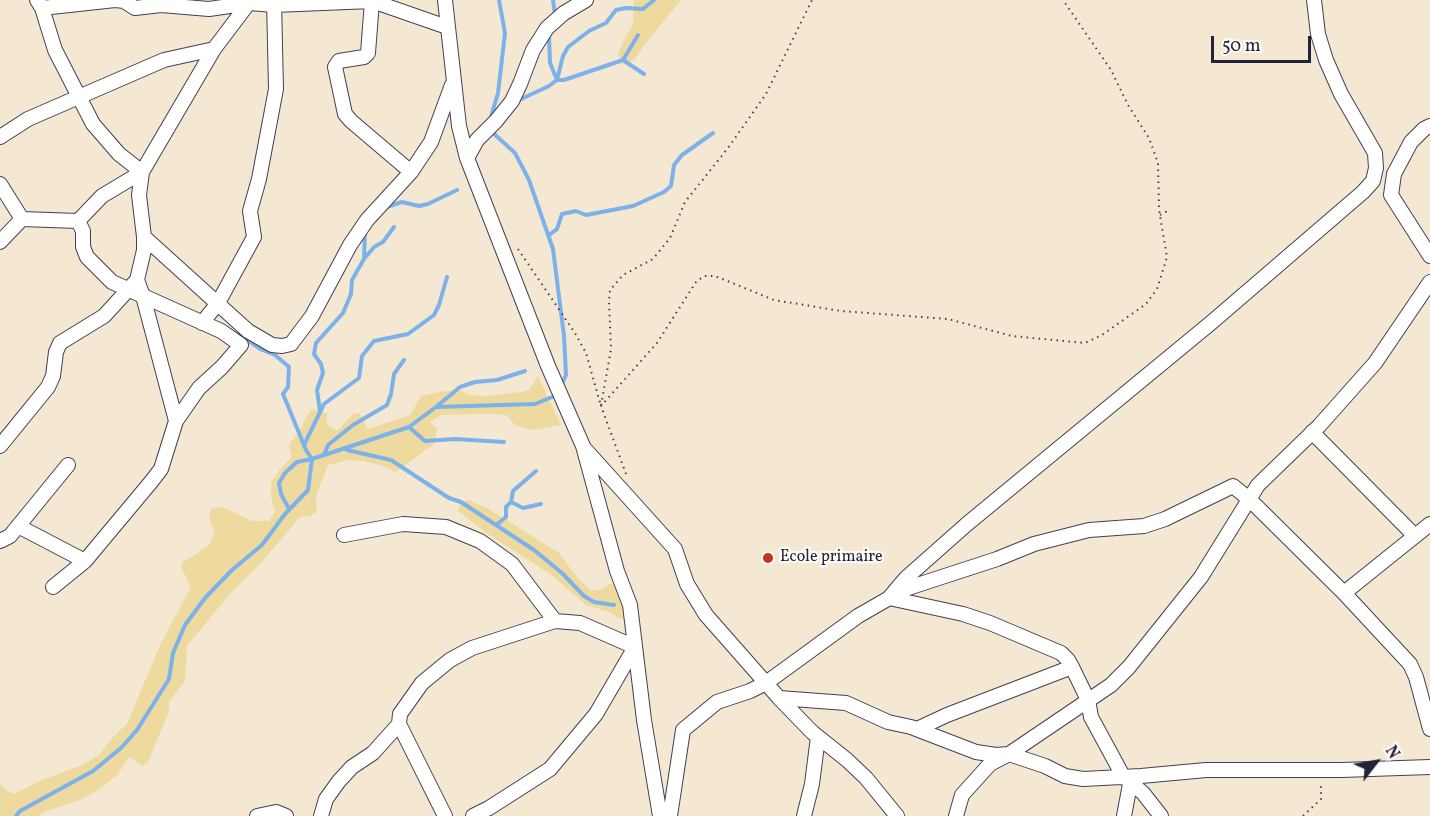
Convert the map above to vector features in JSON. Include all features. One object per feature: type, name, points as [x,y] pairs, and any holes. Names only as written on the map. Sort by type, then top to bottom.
[{"type":"street","points":[[142,172],[112,146],[93,124],[55,50],[39,4],[115,0],[124,1],[135,8],[161,5],[209,9],[250,1],[372,1],[447,27]]},
{"type":"street","points":[[445,0],[459,126],[467,158],[548,366],[583,446],[617,571],[630,605],[644,720],[660,816]]},
{"type":"street","points":[[467,158],[477,140],[512,101],[533,50],[547,28],[564,13],[586,0]]},
{"type":"street","points":[[889,598],[906,578],[967,524],[1212,322],[1373,181],[1376,153],[1330,71],[1318,34],[1314,0]]},
{"type":"street","points":[[0,446],[48,387],[53,376],[56,352],[60,344],[104,316],[133,285],[144,250],[139,195],[142,172],[214,49],[250,1]]},
{"type":"street","points":[[372,1],[368,53],[364,57],[339,61],[335,67],[345,114],[351,122],[411,172]]},
{"type":"street","points":[[202,323],[218,303],[254,237],[250,211],[259,179],[276,89],[274,2]]},
{"type":"street","points":[[0,137],[28,119],[164,60],[214,49]]},
{"type":"street","points":[[144,237],[260,340],[272,345],[291,344],[312,316],[367,220],[411,172],[431,142],[453,80]]},
{"type":"street","points":[[1430,126],[1411,142],[1394,174],[1391,195],[1430,256]]},
{"type":"street","points":[[0,242],[22,219],[78,221],[102,196],[142,172]]},
{"type":"street","points":[[0,184],[22,219]]},
{"type":"street","points":[[52,587],[85,561],[161,469],[176,421],[199,388],[241,345],[221,331],[143,296],[133,285],[112,282],[87,257],[78,221]]},
{"type":"street","points":[[956,816],[962,795],[990,764],[1009,754],[1117,679],[1201,577],[1258,485],[1312,432],[1375,363],[1430,282]]},
{"type":"street","points":[[143,296],[176,421]]},
{"type":"street","points":[[1312,432],[1414,535]]},
{"type":"street","points":[[583,446],[675,549],[687,584],[706,615],[779,698],[818,737],[848,760],[897,816]]},
{"type":"street","points":[[0,541],[10,536],[68,465]]},
{"type":"street","points":[[669,816],[682,730],[717,702],[766,683],[849,622],[889,598],[905,590],[1034,544],[1089,530],[1144,526],[1165,519],[1233,486],[1344,593],[1410,664],[1416,676],[1430,729]]},
{"type":"street","points":[[344,535],[403,524],[446,527],[480,542],[512,564],[555,621]]},
{"type":"street","points":[[1344,593],[1430,524]]},
{"type":"street","points":[[18,526],[85,561]]},
{"type":"street","points":[[889,598],[963,614],[1015,632],[1056,650],[1068,660],[1072,667],[1088,700],[1091,717],[1127,780],[1143,793],[1161,816]]},
{"type":"street","points":[[445,816],[399,724],[400,714],[422,683],[450,660],[472,648],[555,621],[580,623],[635,647]]},
{"type":"street","points":[[473,816],[550,769],[596,714],[635,647]]},
{"type":"street","points":[[917,729],[947,715],[1072,667]]},
{"type":"street","points":[[779,698],[846,703],[888,722],[917,729],[984,754],[1009,754],[1045,766],[1065,776],[1083,778],[1127,780],[1206,770],[1430,767]]},
{"type":"street","points":[[321,816],[326,799],[339,781],[352,767],[373,753],[399,724]]},
{"type":"street","points":[[804,816],[812,784],[818,737]]},
{"type":"street","points":[[1124,816],[1127,780]]},
{"type":"street","points":[[257,816],[276,812],[286,816]]},
{"type":"path","points":[[601,406],[611,349],[610,290],[623,274],[653,259],[670,238],[685,202],[729,148],[766,94],[812,0]]},
{"type":"path","points":[[601,406],[657,343],[696,282],[704,276],[715,276],[774,300],[840,311],[948,319],[1012,336],[1085,344],[1146,304],[1156,289],[1167,257],[1160,215],[1158,163],[1149,138],[1128,105],[1111,70],[1063,0]]},
{"type":"path","points":[[1160,215],[1169,210]]},
{"type":"path","points":[[515,246],[537,274],[586,353],[601,406],[624,470],[630,480]]},
{"type":"path","points":[[1303,816],[1321,799],[1322,770]]},
{"type":"sand","points":[[634,0],[681,0],[635,59],[624,65],[618,55],[633,24]]},
{"type":"sand","points":[[538,376],[561,425],[535,430],[516,426],[506,415],[441,415],[430,422],[437,429],[434,444],[396,472],[363,461],[348,460],[328,465],[316,496],[317,511],[311,516],[300,517],[261,563],[230,594],[187,646],[185,681],[169,702],[169,711],[148,762],[142,766],[129,757],[118,774],[100,789],[80,800],[38,816],[0,816],[0,784],[14,794],[84,764],[100,754],[127,724],[161,643],[191,587],[181,568],[182,563],[208,546],[215,533],[209,519],[211,509],[222,507],[252,521],[269,521],[275,512],[271,483],[279,470],[292,457],[289,445],[311,409],[327,413],[327,424],[337,431],[354,413],[359,413],[368,429],[410,415],[421,396],[445,391],[462,391],[469,395],[485,396],[522,392],[529,390]]},
{"type":"sand","points":[[469,500],[489,509],[559,553],[590,590],[600,590],[609,584],[614,584],[623,591],[631,610],[625,619],[586,605],[550,574],[485,532],[458,511],[461,502]]},
{"type":"waterway","points":[[490,120],[498,93],[505,33],[499,0]]},
{"type":"waterway","points":[[553,0],[555,15]]},
{"type":"waterway","points":[[519,100],[557,80],[563,56],[568,47],[589,31],[606,23],[616,10],[643,9],[654,0]]},
{"type":"waterway","points":[[550,33],[550,63],[557,80],[564,80],[623,60],[644,74]]},
{"type":"waterway","points":[[623,60],[638,35]]},
{"type":"waterway","points":[[491,131],[515,153],[529,180],[553,249],[564,336],[566,375],[561,386]]},
{"type":"waterway","points":[[549,235],[557,229],[562,214],[576,211],[586,215],[633,206],[664,192],[671,186],[674,165],[682,155],[713,133]]},
{"type":"waterway","points":[[384,208],[402,202],[419,206],[428,204],[457,190]]},
{"type":"waterway","points":[[364,259],[374,247],[383,242],[394,227]]},
{"type":"waterway","points":[[320,411],[317,390],[323,373],[321,364],[314,354],[316,343],[343,313],[351,294],[352,280],[364,259],[365,231]]},
{"type":"waterway","points":[[304,445],[324,404],[359,378],[362,356],[374,341],[408,334],[434,315],[447,277]]},
{"type":"waterway","points":[[238,333],[260,349],[275,355],[289,367],[288,387],[283,394],[306,450],[312,459],[297,462],[285,473],[279,483],[281,494],[289,509]]},
{"type":"waterway","points":[[324,455],[328,445],[353,425],[387,405],[394,374],[404,360]]},
{"type":"waterway","points":[[436,407],[460,387],[475,382],[497,380],[525,371]]},
{"type":"waterway","points":[[16,816],[20,811],[93,771],[121,748],[137,730],[169,679],[173,653],[185,625],[205,598],[232,570],[262,545],[285,514],[308,490],[312,459],[409,427],[436,407],[535,404],[557,395]]},
{"type":"waterway","points":[[409,427],[425,441],[455,439],[504,442]]},
{"type":"waterway","points":[[347,450],[391,460],[534,550],[562,573],[584,596],[594,602],[614,605]]},
{"type":"waterway","points":[[496,525],[506,517],[506,507],[511,502],[513,491],[536,471]]},
{"type":"waterway","points":[[511,502],[523,508],[541,504]]},
{"type":"place","name":"Ecole primaire","points":[[768,558]]}]
